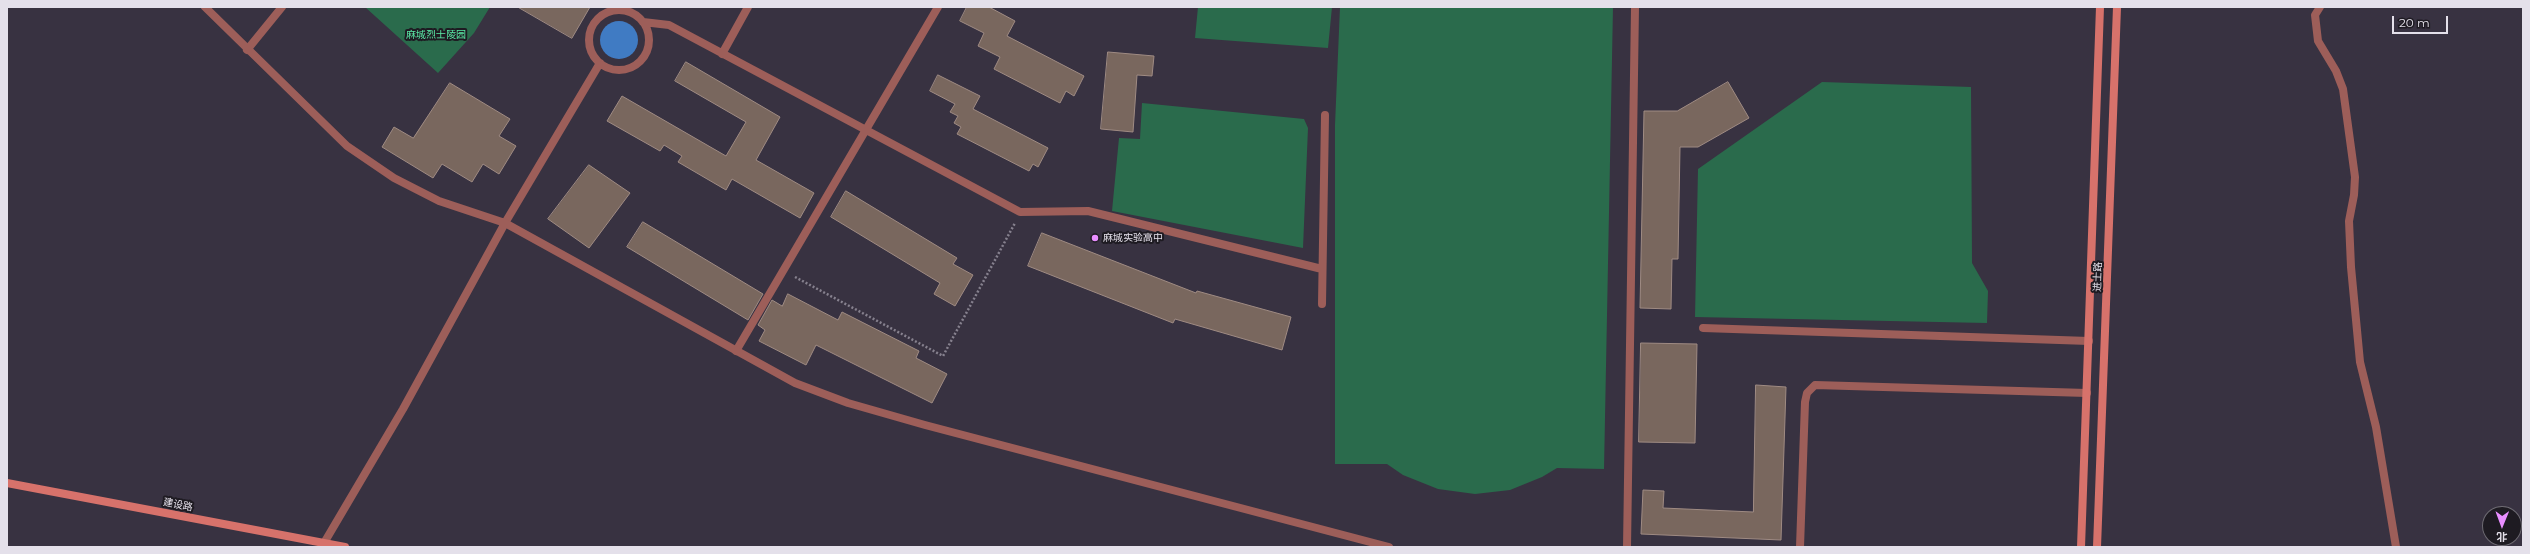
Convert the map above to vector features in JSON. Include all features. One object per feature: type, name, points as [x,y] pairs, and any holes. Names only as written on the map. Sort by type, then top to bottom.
[{"type":"main road","name":"进士路","points":[[2081,547],[2100,7]]},
{"type":"main road","name":"进士路","points":[[2098,547],[2117,7]]},
{"type":"main road","name":"建设路","points":[[7,483],[344,547]]},
{"type":"street","points":[[205,7],[346,146],[394,178],[439,201],[505,223],[795,383],[848,403],[1389,547]]},
{"type":"street","points":[[247,50],[282,7]]},
{"type":"street","points":[[722,54],[748,7]]},
{"type":"street","points":[[736,351],[867,131],[938,7]]},
{"type":"street","points":[[1627,547],[1635,7]]},
{"type":"street","points":[[2320,7],[2315,15],[2318,41],[2336,71],[2343,89],[2354,176],[2354,195],[2349,221],[2351,267],[2360,362],[2376,427],[2396,547]]},
{"type":"street","points":[[623,10],[634,14],[643,22],[649,32],[649,44],[646,55],[638,64],[627,69],[615,70],[600,63],[590,48],[589,36],[593,25],[601,16],[611,11],[623,10]]},
{"type":"street","points":[[643,22],[668,25],[1020,212],[1088,211],[1322,269]]},
{"type":"street","points":[[324,543],[403,408],[505,223],[600,63]]},
{"type":"street","points":[[1322,304],[1325,115]]},
{"type":"street","points":[[1703,328],[2089,341]]},
{"type":"street","points":[[1800,547],[1805,402],[1807,394],[1815,385],[2087,393]]},
{"type":"path","points":[[784,271],[944,356],[1020,212]]},
{"type":"green space","name":"麻城烈士陵园","points":[[365,7],[490,7],[474,33],[438,73]]},
{"type":"green space","points":[[1198,7],[1332,7],[1328,48],[1195,38]]},
{"type":"green space","points":[[1340,7],[1613,7],[1604,469],[1557,468],[1542,477],[1510,490],[1475,494],[1438,489],[1403,475],[1387,464],[1335,464],[1335,125]]},
{"type":"green space","points":[[1822,82],[1971,87],[1972,263],[1988,291],[1987,323],[1695,317],[1698,169]]},
{"type":"green space","points":[[1142,103],[1304,119],[1308,128],[1303,248],[1112,211],[1119,138],[1140,139]]},
{"type":"water","points":[[619,21],[632,27],[638,40],[632,53],[619,59],[606,53],[600,40],[606,27]]},
{"type":"building","points":[[518,7],[590,7],[572,38]]},
{"type":"building","points":[[967,7],[989,7],[1015,21],[1007,36],[1084,76],[1074,96],[1066,91],[1060,103],[994,69],[1000,57],[978,46],[984,33],[960,21]]},
{"type":"building","points":[[1108,52],[1154,56],[1152,76],[1137,75],[1133,132],[1101,129]]},
{"type":"building","points":[[686,62],[780,117],[756,160],[814,193],[800,218],[732,179],[726,190],[678,162],[682,156],[664,145],[660,151],[607,121],[622,96],[726,156],[746,122],[675,81]]},
{"type":"building","points":[[938,75],[980,96],[973,109],[1048,148],[1038,167],[1033,164],[1029,171],[957,134],[961,127],[954,123],[958,116],[950,112],[955,104],[930,91]]},
{"type":"building","points":[[1728,82],[1749,118],[1698,147],[1680,147],[1678,259],[1672,259],[1671,309],[1640,308],[1644,111],[1677,111]]},
{"type":"building","points":[[450,83],[510,119],[499,136],[516,146],[499,174],[483,164],[472,182],[442,164],[433,178],[382,147],[394,127],[413,138]]},
{"type":"building","points":[[589,165],[630,193],[589,248],[548,219]]},
{"type":"building","points":[[846,191],[957,258],[953,264],[973,275],[955,306],[934,294],[940,283],[831,217]]},
{"type":"building","points":[[643,222],[763,294],[748,320],[627,247]]},
{"type":"building","points":[[1042,233],[1196,293],[1197,291],[1291,317],[1282,350],[1175,319],[1173,323],[1028,266]]},
{"type":"building","points":[[788,294],[838,320],[842,312],[919,351],[916,358],[947,374],[932,403],[816,345],[806,365],[759,341],[765,330],[758,325],[772,300],[782,306]]},
{"type":"building","points":[[1641,343],[1697,344],[1695,443],[1639,442]]},
{"type":"building","points":[[1756,385],[1786,387],[1781,540],[1641,534],[1643,490],[1664,491],[1663,508],[1753,512]]},
{"type":"place","name":"麻城实验高中","points":[[1095,238]]}]
